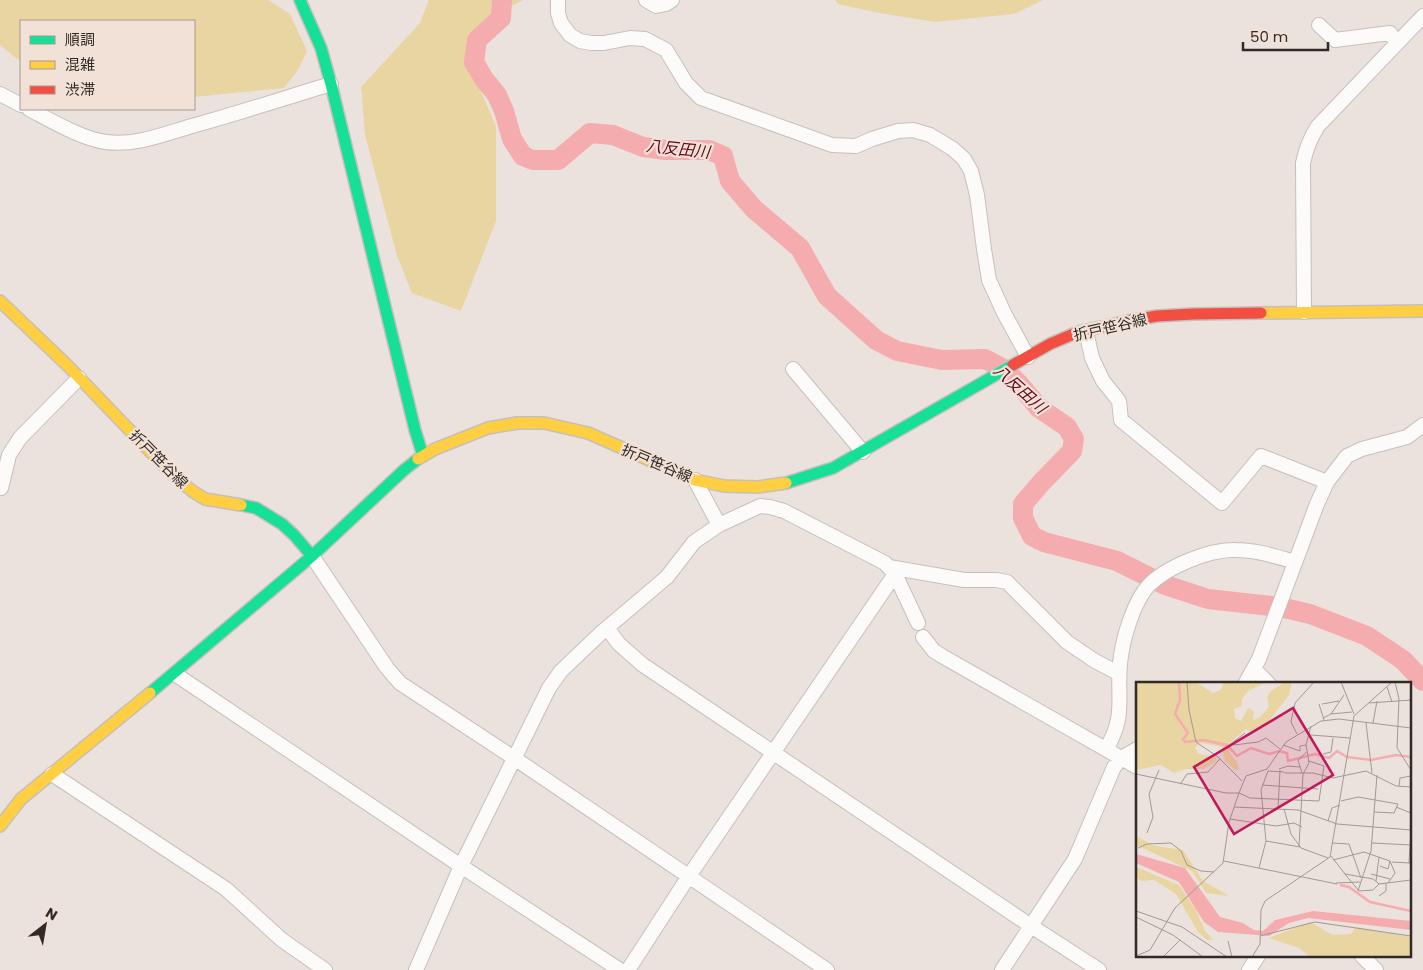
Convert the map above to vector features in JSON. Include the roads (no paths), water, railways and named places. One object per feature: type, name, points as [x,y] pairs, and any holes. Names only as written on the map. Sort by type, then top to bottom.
[{"type":"main road","points":[[300,0],[321,48],[331,84],[423,456]]},
{"type":"main road","name":"折戸笹谷線","points":[[0,301],[79,378],[166,468],[192,491],[205,499],[256,508],[294,534],[312,556],[404,470],[423,456],[435,448],[488,428],[544,423],[588,433],[695,480],[724,486],[766,486],[792,482],[833,468],[1050,344],[1078,332],[1157,316],[1423,311]]},
{"type":"main road","points":[[0,826],[21,800],[175,674],[312,556]]},
{"type":"street","points":[[558,0],[558,13],[561,24],[570,35],[580,41],[591,43],[604,43],[630,38],[645,40],[666,50],[686,83],[701,98],[832,145],[856,146],[898,130],[913,130],[930,135],[953,149],[964,159],[971,171],[978,195],[989,280],[1028,357]]},
{"type":"street","points":[[646,0],[656,6],[666,4],[672,0]]},
{"type":"street","points":[[1304,312],[1303,163],[1307,147],[1318,126],[1423,16]]},
{"type":"street","points":[[1319,25],[1335,40],[1390,33],[1397,43]]},
{"type":"street","points":[[31,110],[96,140],[114,143],[134,142],[331,84]]},
{"type":"street","points":[[0,94],[20,104]]},
{"type":"street","points":[[1086,331],[1092,358],[1103,381],[1119,401],[1121,420],[1222,503],[1261,456],[1327,482]]},
{"type":"street","points":[[793,369],[863,452]]},
{"type":"street","points":[[1,488],[9,455],[20,438],[79,378]]},
{"type":"street","points":[[1246,682],[1254,669],[1327,482],[1348,456],[1362,449],[1407,436],[1423,425]]},
{"type":"street","points":[[695,480],[719,525]]},
{"type":"street","points":[[760,506],[766,486]]},
{"type":"street","points":[[416,970],[461,866],[549,688],[561,671],[607,628],[667,577],[694,542],[719,525],[760,506],[770,506],[784,511],[885,562],[892,571],[918,623]]},
{"type":"street","points":[[1106,749],[1113,738],[1120,713],[1118,673],[1130,620],[1148,586],[1162,575],[1200,556],[1216,551],[1235,550],[1266,553],[1295,562]]},
{"type":"street","points":[[312,556],[387,668],[400,683],[827,970]]},
{"type":"street","points":[[892,571],[964,580],[1007,582],[1067,642],[1095,662],[1118,673]]},
{"type":"street","points":[[628,970],[892,571]]},
{"type":"street","points":[[607,628],[619,644],[642,665],[1099,970]]},
{"type":"street","points":[[923,637],[934,651],[942,656],[1136,766]]},
{"type":"street","points":[[1254,669],[1267,682]]},
{"type":"street","points":[[175,674],[620,970]]},
{"type":"street","points":[[1002,970],[1075,860],[1114,767],[1122,758],[1136,750]]},
{"type":"street","points":[[52,774],[226,889],[282,940],[325,970]]},
{"type":"street","points":[[1249,970],[1257,958]]},
{"type":"street","points":[[1364,958],[1376,970]]},
{"type":"waterway","name":"八反田川","points":[[502,0],[501,18],[477,40],[474,62],[484,79],[497,95],[512,139],[523,156],[533,160],[558,160],[590,133],[613,135],[643,147],[666,150],[709,150],[723,156],[730,181],[754,209],[800,248],[827,296],[876,340],[897,351],[942,360],[985,359],[1004,369],[1039,408],[1067,427],[1074,439],[1072,451],[1023,504],[1023,518],[1032,536],[1044,542],[1117,561],[1165,585],[1208,599],[1280,607],[1310,614],[1367,636],[1403,660],[1423,681]]}]
